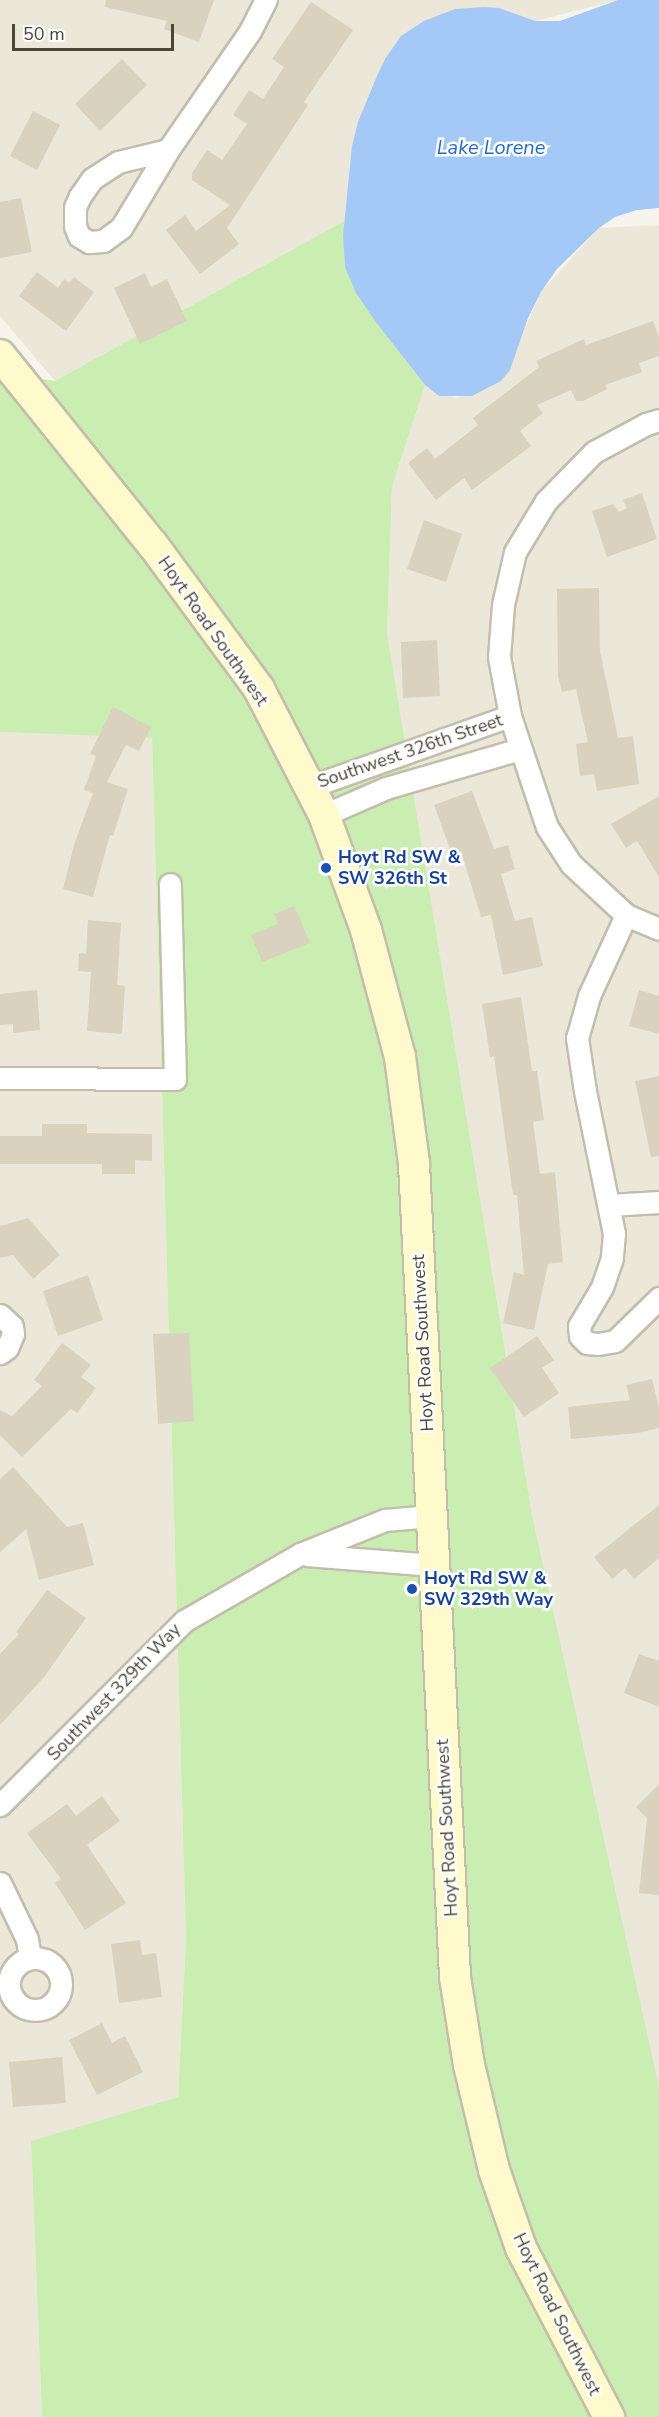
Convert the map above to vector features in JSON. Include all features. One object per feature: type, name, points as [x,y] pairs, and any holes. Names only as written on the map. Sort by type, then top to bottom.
[{"type":"main road","name":"Hoyt Road Southwest","points":[[0,355],[153,545],[258,689],[324,815],[366,930],[400,1057],[414,1164],[455,1977],[468,2065],[494,2170],[521,2248],[609,2417]]},
{"type":"street","points":[[168,150],[118,162],[92,179],[75,207],[75,226],[79,236],[89,242],[103,241],[121,228],[168,150],[250,31],[267,0]]},
{"type":"street","points":[[659,420],[645,424],[594,452],[546,501],[515,552],[503,605],[499,657],[510,716],[547,827],[571,864],[626,915],[659,929]]},
{"type":"street","name":"Southwest 326th Street","points":[[309,787],[510,716]]},
{"type":"street","name":"Southwest 326th Street","points":[[324,815],[386,788],[520,748]]},
{"type":"street","points":[[0,1078],[175,1078],[171,884]]},
{"type":"street","points":[[626,915],[589,996],[577,1038],[585,1091],[614,1233],[612,1258],[602,1287],[579,1326],[580,1336],[587,1343],[615,1341],[659,1298]]},
{"type":"street","points":[[609,1205],[659,1202]]},
{"type":"street","points":[[0,1315],[12,1326],[13,1334],[11,1342],[0,1353]]},
{"type":"street","name":"Southwest 329th Way","points":[[0,1806],[184,1621],[300,1554],[385,1520],[431,1516]]},
{"type":"street","points":[[300,1554],[433,1565]]},
{"type":"street","points":[[0,1883],[27,1939],[30,1958]]},
{"type":"shaded area","points":[[0,0],[619,0],[535,21],[358,122],[344,221],[55,381],[0,316]]},
{"type":"shaded area","points":[[659,225],[659,2086],[532,1515],[387,633],[392,486],[425,385],[456,398],[501,381],[541,292],[599,228]]},
{"type":"shaded area","points":[[0,732],[152,738],[186,1939],[178,2097],[31,2141],[42,2417],[0,2417]]},
{"type":"green space","points":[[344,221],[345,267],[378,325],[425,385],[392,486],[387,633],[532,1515],[659,2086],[659,2417],[42,2417],[31,2141],[178,2097],[186,1939],[152,738],[0,732],[0,373],[55,381]]},
{"type":"water","name":"Lake Lorene","points":[[618,0],[659,0],[659,208],[637,210],[615,217],[599,228],[557,269],[541,292],[528,318],[510,370],[501,381],[472,396],[439,396],[425,385],[378,325],[356,293],[345,267],[343,235],[352,146],[358,122],[377,76],[385,59],[401,36],[424,21],[455,9],[499,8],[535,21],[560,21]]},
{"type":"building","points":[[106,0],[214,0],[199,42],[164,29],[167,21],[105,7]]},
{"type":"building","points":[[311,2],[353,30],[304,102],[308,105],[227,228],[239,244],[200,274],[166,230],[185,215],[196,231],[230,205],[192,180],[192,173],[207,150],[222,160],[247,124],[233,115],[249,90],[263,99],[284,67],[272,59]]},
{"type":"building","points":[[122,59],[147,85],[100,131],[75,104]]},
{"type":"building","points":[[33,111],[60,125],[37,170],[10,156]]},
{"type":"building","points":[[21,198],[32,252],[0,258],[0,202]]},
{"type":"building","points":[[37,272],[58,288],[64,279],[69,283],[74,277],[94,292],[66,331],[19,296]]},
{"type":"building","points":[[145,273],[151,287],[167,279],[187,321],[140,344],[114,288]]},
{"type":"building","points":[[653,321],[659,338],[659,356],[639,363],[642,372],[605,385],[607,389],[583,401],[576,401],[571,390],[537,405],[543,413],[520,431],[531,446],[472,490],[464,478],[436,500],[408,463],[427,448],[435,459],[478,425],[473,418],[539,367],[536,361],[584,339],[586,345]]},
{"type":"building","points":[[642,493],[657,539],[607,557],[592,511],[613,504],[619,512],[627,508],[623,500]]},
{"type":"building","points":[[424,520],[462,534],[446,582],[407,569]]},
{"type":"building","points":[[599,588],[600,651],[618,738],[633,736],[639,784],[597,791],[594,774],[580,776],[576,744],[588,742],[576,689],[562,692],[558,676],[557,589]]},
{"type":"building","points":[[437,640],[440,696],[403,698],[401,642]]},
{"type":"building","points":[[113,707],[151,727],[139,751],[126,745],[107,782],[128,789],[113,836],[110,835],[93,897],[63,889],[74,845],[93,793],[84,790],[96,756],[90,754]]},
{"type":"building","points":[[472,791],[494,849],[508,845],[515,869],[501,874],[515,921],[532,917],[543,966],[503,975],[491,915],[481,917],[461,851],[452,854],[434,805]]},
{"type":"building","points":[[659,796],[659,877],[637,841],[626,848],[611,824]]},
{"type":"building","points":[[294,906],[310,943],[262,962],[251,935],[278,924],[274,914]]},
{"type":"building","points":[[88,920],[121,923],[117,985],[125,986],[122,1034],[87,1031],[91,972],[78,971],[79,953],[86,954]]},
{"type":"building","points":[[37,990],[40,1030],[13,1033],[13,1024],[0,1025],[0,994]]},
{"type":"building","points":[[639,990],[659,996],[659,1034],[629,1026]]},
{"type":"building","points":[[521,997],[532,1071],[537,1071],[544,1120],[533,1122],[540,1174],[555,1172],[563,1262],[548,1264],[534,1330],[503,1323],[514,1272],[524,1275],[517,1195],[513,1195],[494,1056],[490,1057],[482,1004]]},
{"type":"building","points":[[659,1076],[659,1156],[651,1157],[635,1081]]},
{"type":"building","points":[[42,1124],[87,1124],[87,1133],[152,1134],[152,1161],[135,1160],[135,1174],[102,1174],[102,1164],[0,1164],[0,1136],[42,1136]]},
{"type":"building","points":[[28,1218],[60,1255],[33,1279],[13,1255],[0,1258],[0,1226]]},
{"type":"building","points":[[88,1275],[103,1320],[58,1336],[43,1291]]},
{"type":"building","points":[[189,1333],[194,1421],[158,1424],[153,1334]]},
{"type":"building","points":[[537,1336],[554,1360],[542,1368],[559,1393],[524,1417],[490,1368]]},
{"type":"building","points":[[62,1343],[91,1365],[81,1377],[96,1388],[77,1413],[71,1409],[22,1457],[0,1435],[0,1410],[12,1416],[42,1386],[34,1380]]},
{"type":"building","points":[[652,1379],[659,1407],[659,1428],[638,1433],[571,1439],[568,1407],[630,1400],[626,1385]]},
{"type":"building","points":[[13,1467],[67,1527],[83,1523],[94,1565],[39,1580],[26,1529],[0,1552],[0,1479]]},
{"type":"building","points":[[659,1505],[659,1558],[634,1579],[625,1568],[612,1579],[594,1557]]},
{"type":"building","points":[[47,1590],[86,1618],[44,1677],[0,1725],[0,1654],[19,1634],[16,1632]]},
{"type":"building","points":[[639,1654],[659,1661],[659,1707],[624,1693]]},
{"type":"building","points":[[659,1784],[659,1895],[639,1893],[647,1818],[636,1807]]},
{"type":"building","points":[[102,1796],[120,1821],[87,1845],[126,1903],[85,1930],[55,1883],[61,1879],[27,1833],[67,1804],[76,1816]]},
{"type":"building","points":[[140,1940],[142,1955],[156,1953],[162,1997],[119,2003],[111,1944]]},
{"type":"building","points":[[102,2023],[112,2043],[125,2036],[143,2072],[97,2095],[69,2040]]},
{"type":"building","points":[[62,2057],[66,2103],[13,2107],[9,2062]]},
{"type":"place","name":"Hoyt Rd SW & SW 326th St","points":[[326,868]]},
{"type":"place","name":"Hoyt Rd SW & SW 329th Way","points":[[412,1589]]}]
